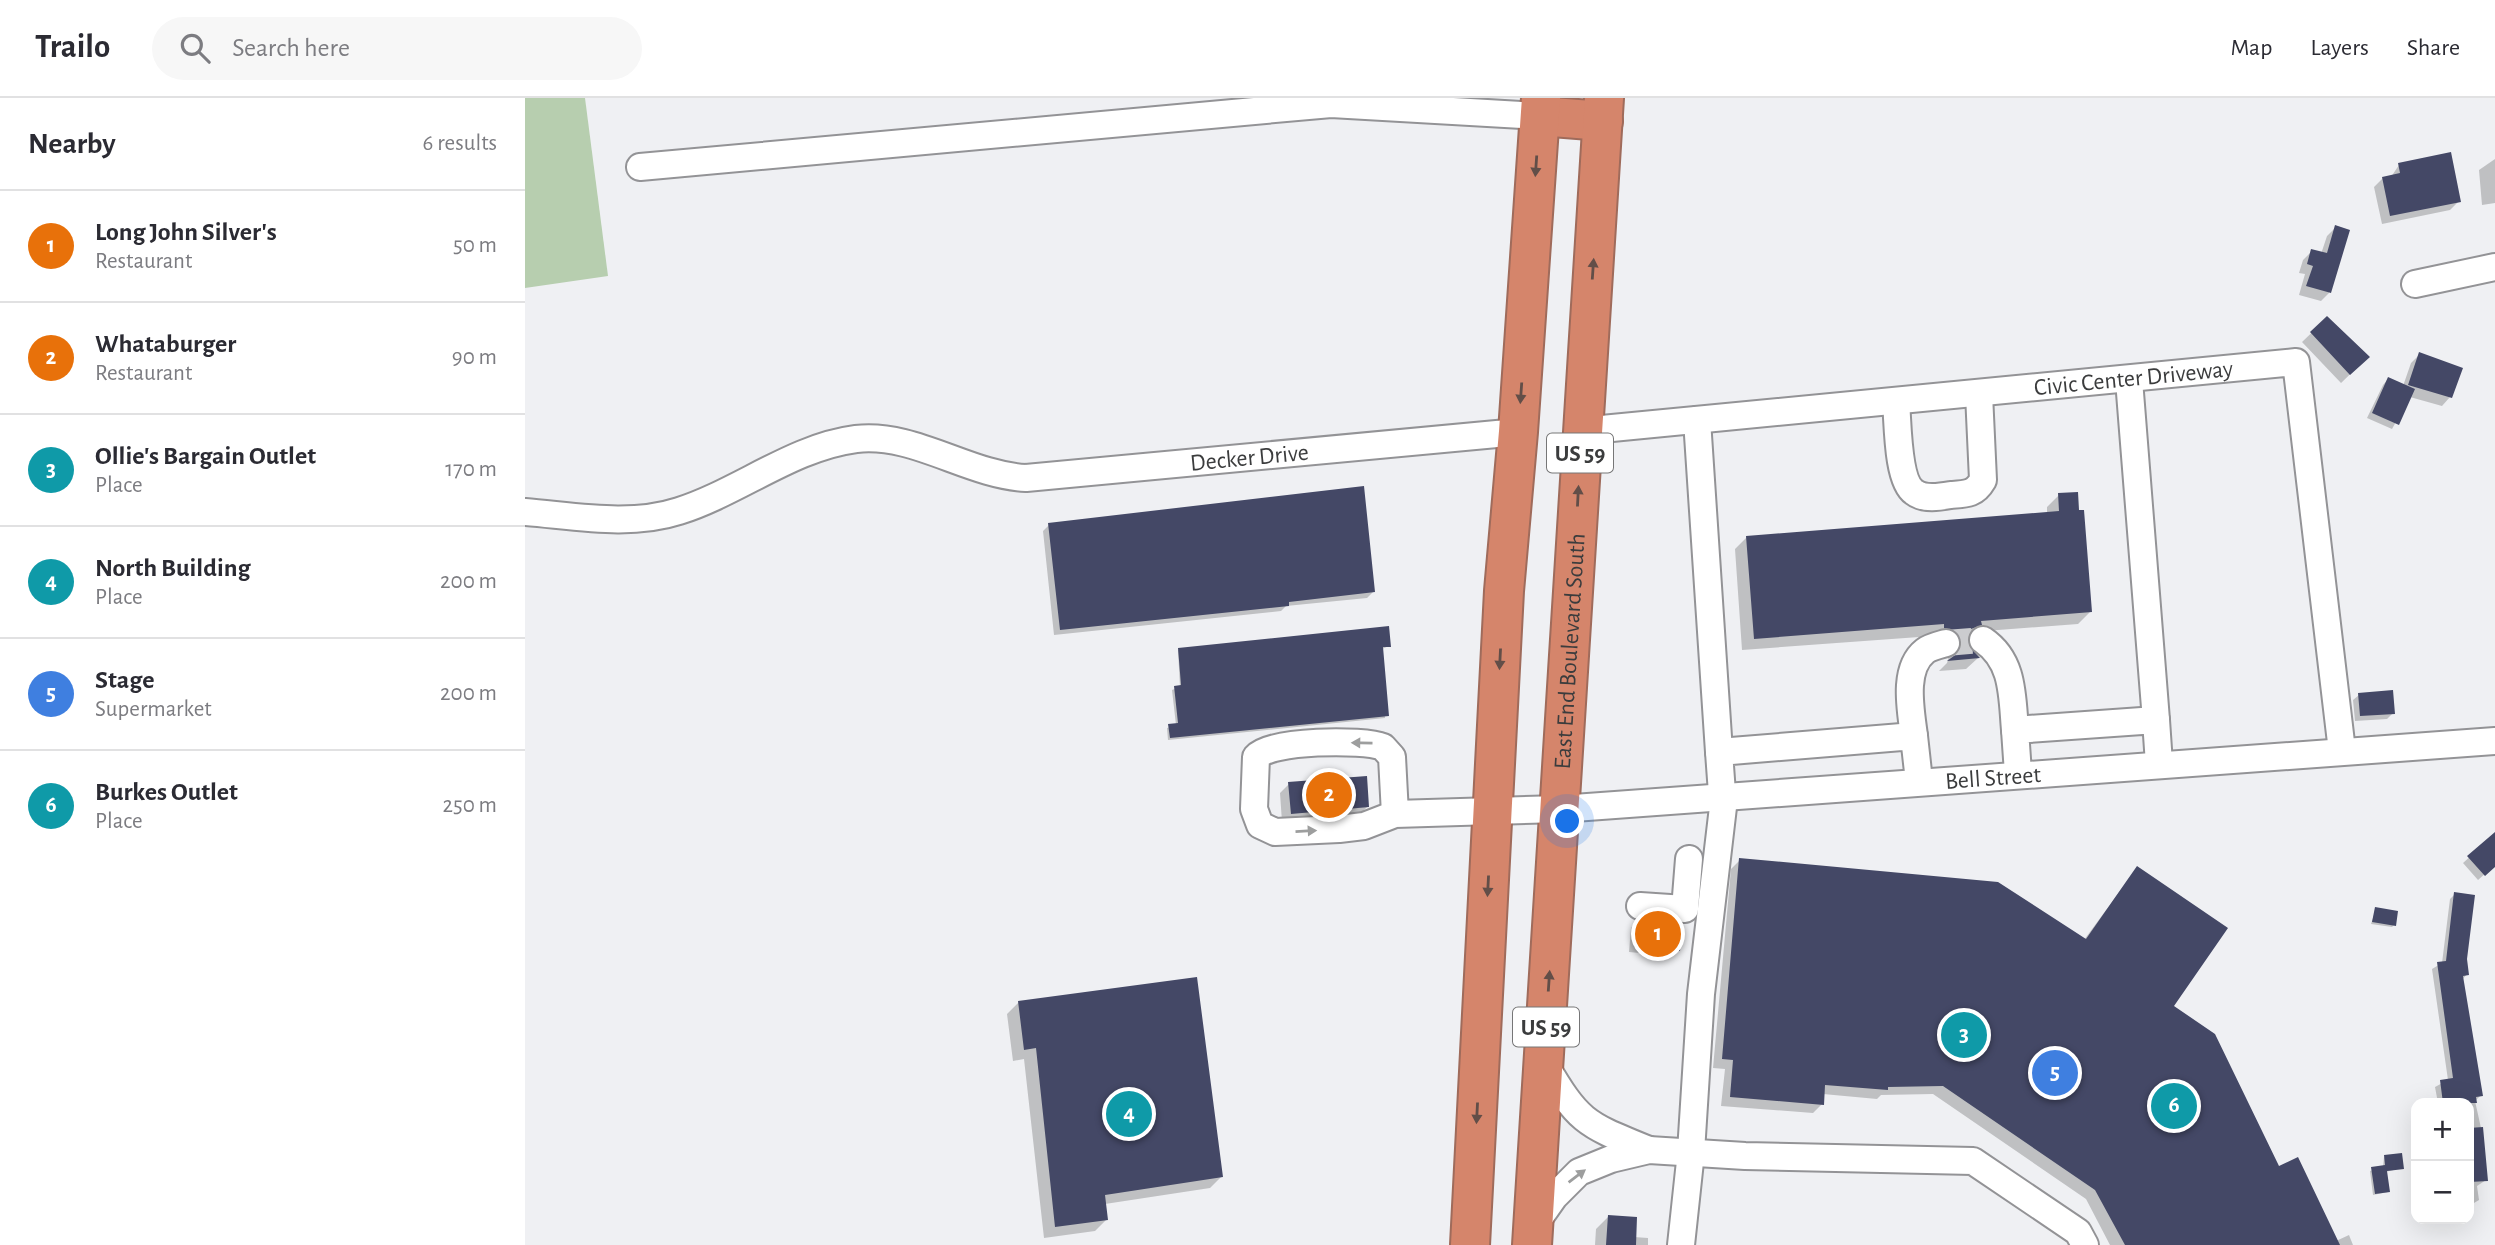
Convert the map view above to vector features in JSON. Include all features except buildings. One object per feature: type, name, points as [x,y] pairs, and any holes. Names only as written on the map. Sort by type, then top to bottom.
[{"type":"highway","points":[[1540,107],[1604,110]]},
{"type":"highway","name":"US 59","points":[[1470,1245],[1504,591],[1518,432],[1540,107]]},
{"type":"highway","name":"East End Boulevard South","points":[[1532,1236],[1581,431],[1604,110]]},
{"type":"street","points":[[640,167],[1331,104],[1540,107]]},
{"type":"street","points":[[2415,284],[2495,267]]},
{"type":"street","name":"Civic Center Driveway","points":[[1581,431],[2296,362],[2342,751]]},
{"type":"street","points":[[2129,380],[2159,764]]},
{"type":"street","points":[[1896,402],[1902,466],[1907,485],[1915,494],[1931,497],[1957,495],[1978,490],[1983,480],[1979,394]]},
{"type":"street","points":[[1681,1245],[1691,1152],[1701,994],[1722,797],[1697,420]]},
{"type":"street","name":"Decker Drive","points":[[525,512],[608,519],[662,516],[690,507],[815,450],[854,439],[895,441],[980,471],[1008,477],[1044,477],[1518,432]]},
{"type":"street","points":[[1983,640],[1998,650],[2006,666],[2018,773]]},
{"type":"street","points":[[1919,781],[1910,702],[1917,660],[1926,650],[1946,643]]},
{"type":"street","points":[[2015,730],[2156,720]]},
{"type":"street","points":[[1719,752],[1914,736]]},
{"type":"street","name":"Bell Street","points":[[1395,814],[1393,765],[1388,750],[1383,747],[1361,743],[1287,745],[1265,750],[1256,757],[1253,765],[1254,809],[1263,829],[1275,832],[1364,826],[1395,814],[1560,809],[2018,773],[2495,741]]},
{"type":"street","points":[[1640,906],[1685,909],[1689,859]]},
{"type":"street","points":[[1543,1062],[1569,1105],[1580,1117],[1601,1130],[1649,1150]]},
{"type":"street","points":[[1532,1236],[1554,1197],[1579,1172],[1611,1159],[1649,1150],[1973,1161],[2078,1232],[2085,1245]]},
{"type":"green space","points":[[525,98],[585,98],[608,276],[525,288]]},
{"type":"tunnel","points":[[1946,643],[1983,640]]},
{"type":"place","name":"Whataburger","points":[[1329,795]]},
{"type":"place","name":"Long John Silver's","points":[[1658,934]]},
{"type":"place","name":"Ollie's Bargain Outlet","points":[[1964,1035]]},
{"type":"place","name":"Stage","points":[[2055,1073]]},
{"type":"place","name":"Burkes Outlet","points":[[2174,1106]]},
{"type":"place","name":"North Building","points":[[1129,1114]]}]
